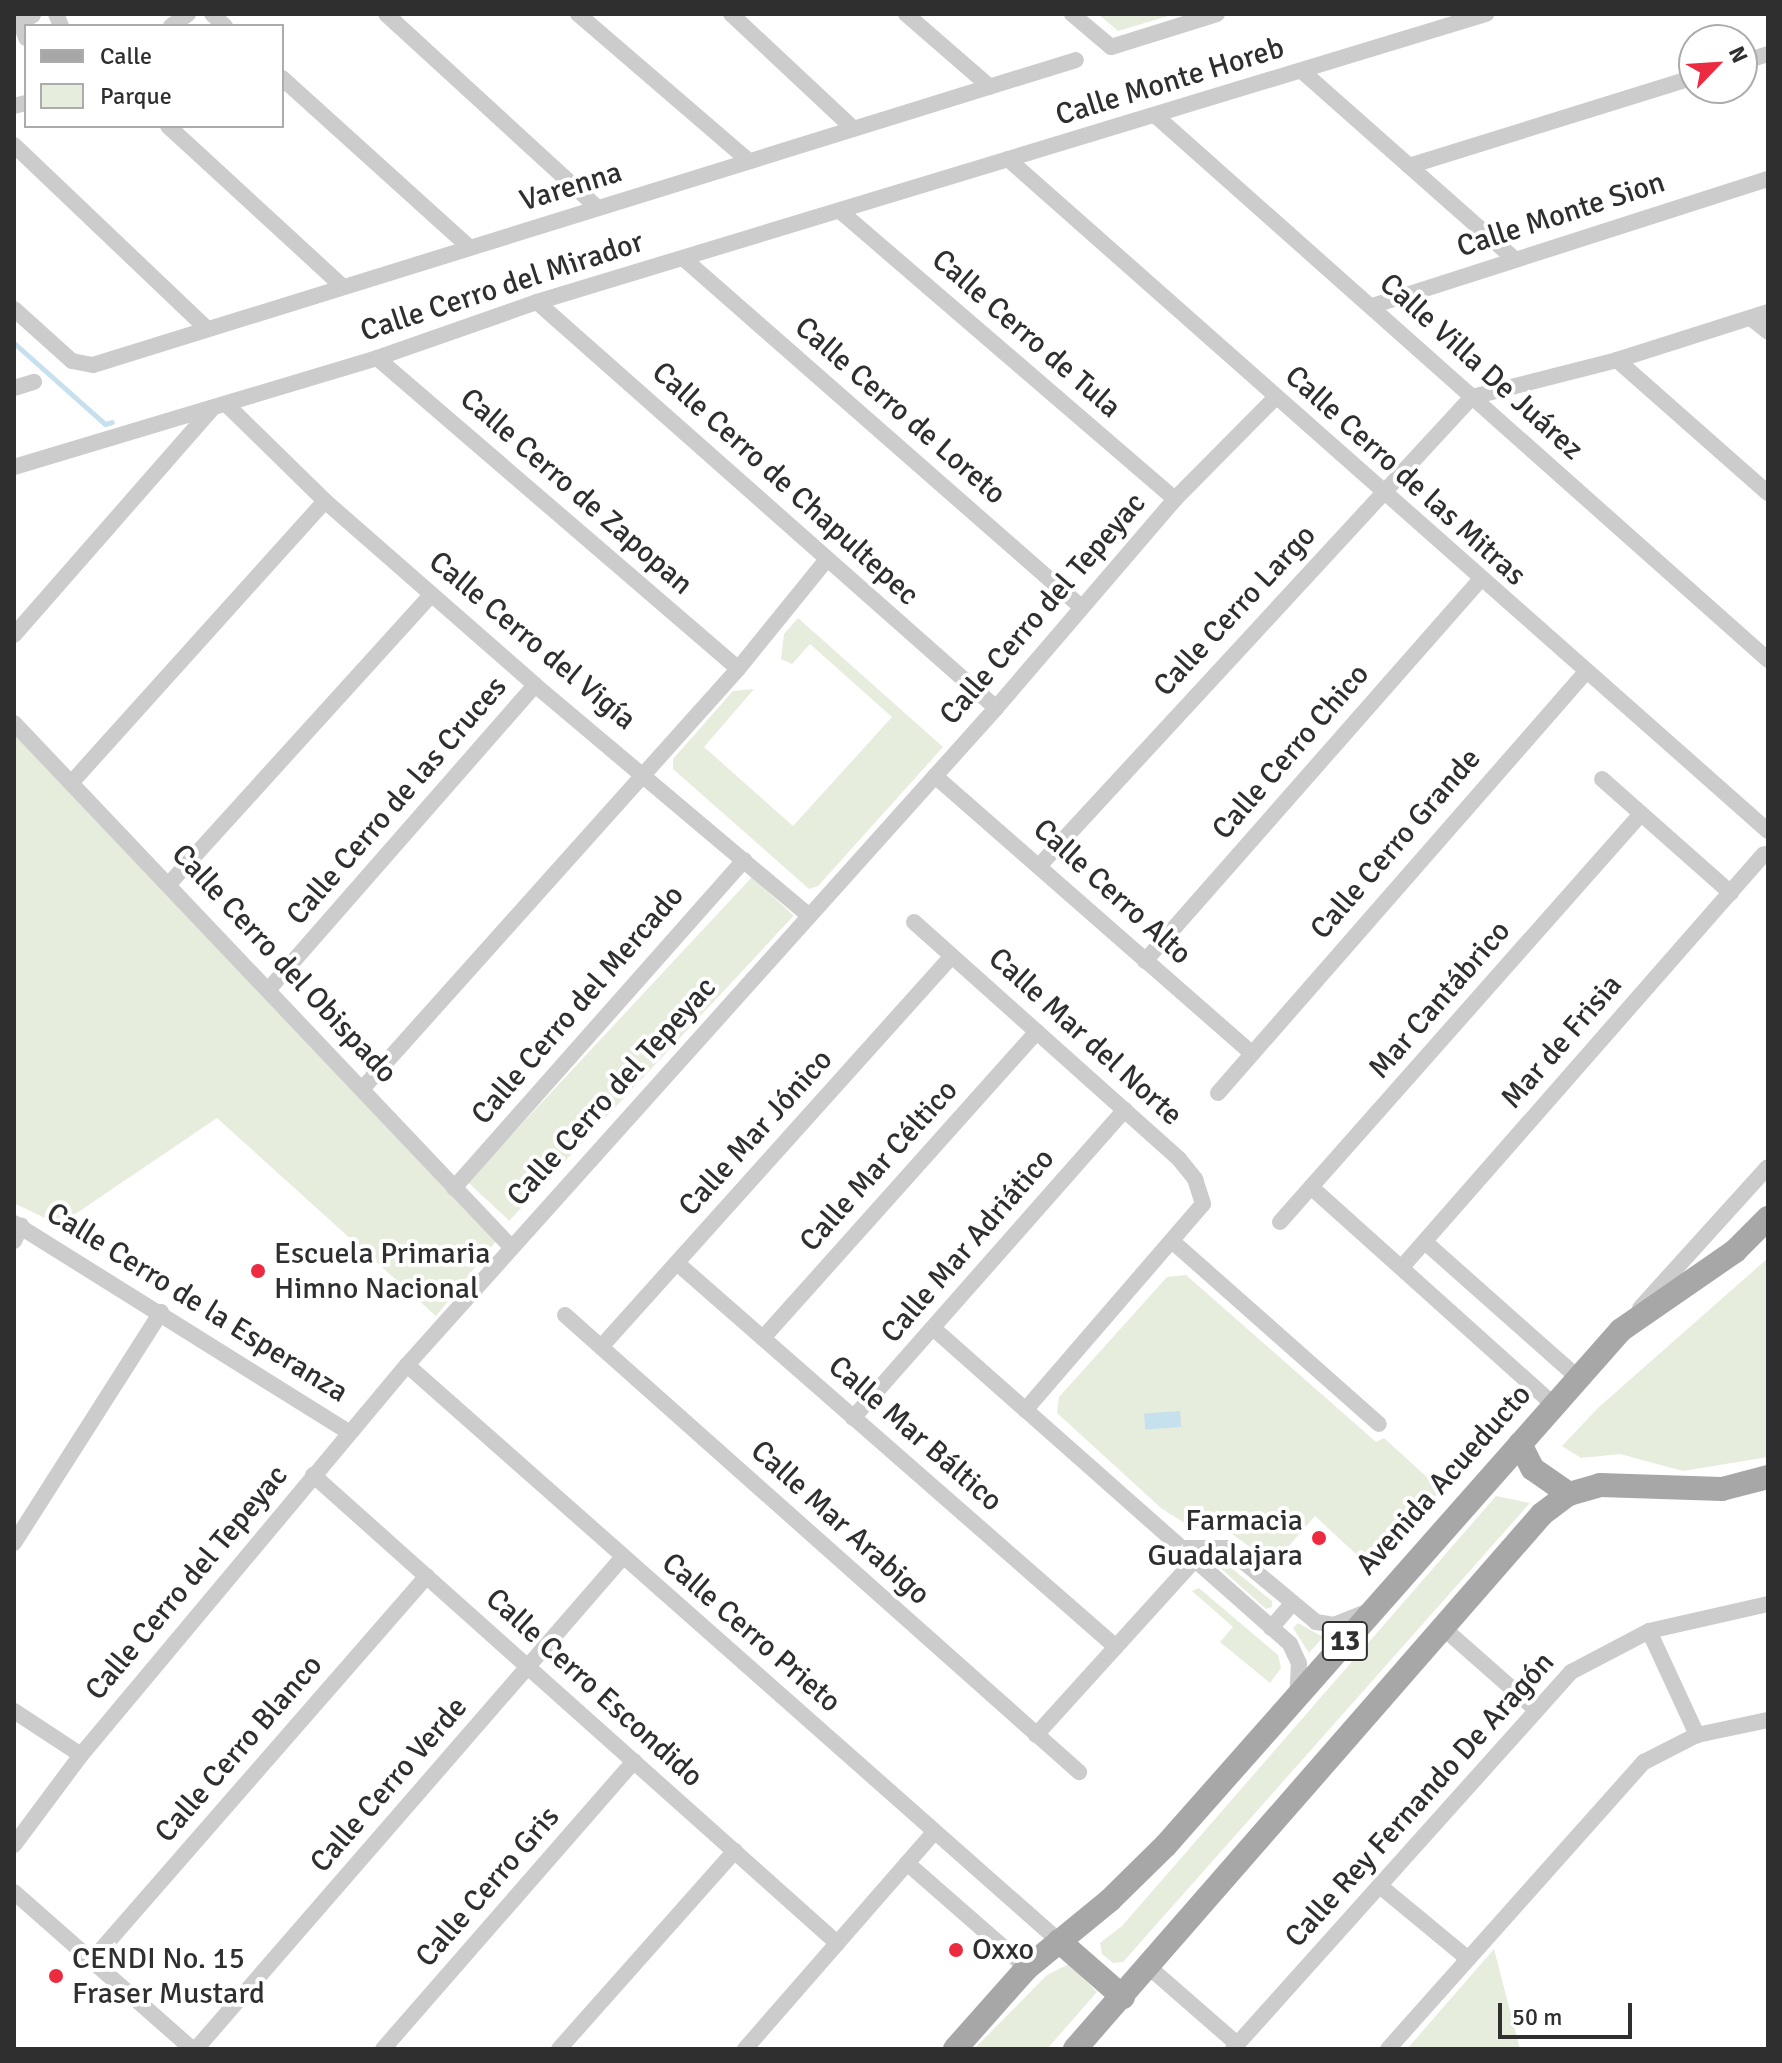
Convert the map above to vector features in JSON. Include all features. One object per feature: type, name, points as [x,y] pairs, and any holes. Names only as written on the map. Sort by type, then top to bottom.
[{"type":"main road","name":"Avenida Acueducto","points":[[955,2049],[1027,1968],[1164,1847],[1621,1330],[1735,1251],[1768,1218]]},
{"type":"main road","points":[[1520,1444],[1533,1469],[1569,1494]]},
{"type":"main road","points":[[1493,1474],[1526,1483],[1539,1500],[1542,1514]]},
{"type":"main road","name":"13","points":[[1075,2049],[1150,1968],[1441,1626],[1542,1514],[1569,1494],[1600,1485],[1722,1489],[1768,1478]]},
{"type":"main road","points":[[1059,1941],[1123,1997]]},
{"type":"street","points":[[386,14],[598,208]]},
{"type":"street","points":[[578,14],[749,161]]},
{"type":"street","points":[[731,14],[854,129]]},
{"type":"street","points":[[906,14],[990,87]]},
{"type":"street","points":[[1072,14],[1111,47],[1217,14]]},
{"type":"street","name":"Calle Monte Horeb","points":[[1008,159],[1486,14]]},
{"type":"street","name":"Varenna","points":[[14,309],[82,366],[1076,60]]},
{"type":"street","points":[[1303,72],[1514,259]]},
{"type":"street","points":[[284,80],[470,248]]},
{"type":"street","points":[[1409,166],[1678,82]]},
{"type":"street","name":"Calle Villa De Juárez","points":[[1156,116],[1768,660]]},
{"type":"street","points":[[170,128],[343,287]]},
{"type":"street","points":[[14,145],[207,329]]},
{"type":"street","name":"Calle Cerro del Mirador","points":[[14,467],[377,358],[537,302],[1008,159]]},
{"type":"street","name":"Calle Cerro de las Mitras","points":[[1008,159],[1585,673],[1768,831]]},
{"type":"street","name":"Calle Monte Sion","points":[[1372,306],[1768,179]]},
{"type":"street","name":"Calle Cerro de Tula","points":[[840,211],[1175,499]]},
{"type":"street","name":"Calle Cerro de Loreto","points":[[683,258],[1080,606]]},
{"type":"street","name":"Calle Cerro de Chapultepec","points":[[537,302],[996,708]]},
{"type":"street","points":[[1472,397],[1617,360],[1768,312]]},
{"type":"street","points":[[1751,318],[1768,332]]},
{"type":"street","name":"Calle Cerro de Zapopan","points":[[377,358],[738,669]]},
{"type":"street","points":[[1617,360],[1768,493]]},
{"type":"street","points":[[14,388],[34,382]]},
{"type":"street","name":"Calle Cerro Largo","points":[[1040,865],[1472,397]]},
{"type":"street","name":"Calle Cerro del Tepeyac","points":[[14,1845],[81,1755],[407,1365],[996,708],[1080,606],[1175,499],[1275,398]]},
{"type":"street","points":[[14,635],[220,406]]},
{"type":"street","name":"Calle Cerro del Vigía","points":[[220,406],[535,685],[642,770],[808,915]]},
{"type":"street","points":[[72,782],[325,501]]},
{"type":"street","points":[[363,1088],[642,770],[738,669],[827,559]]},
{"type":"street","name":"Calle Cerro Chico","points":[[1145,961],[1480,580]]},
{"type":"street","points":[[169,884],[432,594]]},
{"type":"street","name":"Calle Cerro Grande","points":[[1218,1093],[1250,1052],[1585,673]]},
{"type":"street","name":"Calle Cerro de las Cruces","points":[[269,989],[535,685]]},
{"type":"street","name":"Calle Cerro del Obispado","points":[[14,723],[511,1247]]},
{"type":"street","name":"Calle Cerro Alto","points":[[935,776],[1250,1052]]},
{"type":"street","points":[[1602,779],[1731,893]]},
{"type":"street","name":"Mar Cantábrico","points":[[1280,1222],[1641,814]]},
{"type":"street","name":"Mar de Frisia","points":[[1402,1267],[1764,854]]},
{"type":"street","name":"Calle Cerro del Mercado","points":[[454,1188],[744,860]]},
{"type":"street","name":"Calle Mar del Norte","points":[[914,922],[1188,1169],[1203,1204],[1172,1241]]},
{"type":"street","name":"Calle Mar Jónico","points":[[601,1347],[952,956]]},
{"type":"street","name":"Calle Mar Céltico","points":[[763,1338],[1037,1032]]},
{"type":"street","name":"Calle Mar Adriático","points":[[853,1418],[1125,1110]]},
{"type":"street","points":[[1621,1330],[1768,1167]]},
{"type":"street","points":[[1311,1187],[1554,1405]]},
{"type":"street","name":"Calle Cerro de la Esperanza","points":[[16,1230],[161,1312],[349,1432]]},
{"type":"street","points":[[1025,1410],[1172,1241],[1379,1424]]},
{"type":"street","points":[[1425,1242],[1578,1378]]},
{"type":"street","name":"Calle Mar Báltico","points":[[677,1263],[1116,1647]]},
{"type":"street","points":[[14,1543],[161,1312]]},
{"type":"street","name":"Calle Mar Arabigo","points":[[565,1315],[1079,1772]]},
{"type":"street","points":[[933,1328],[1271,1628],[1297,1656],[1297,1696]]},
{"type":"street","name":"Calle Cerro Prieto","points":[[407,1365],[1059,1941]]},
{"type":"street","name":"Calle Cerro Escondido","points":[[313,1475],[837,1943]]},
{"type":"street","points":[[1179,1548],[1227,1548],[1293,1603],[1327,1624],[1371,1611]]},
{"type":"street","name":"Calle Cerro Verde","points":[[194,2049],[623,1557]]},
{"type":"street","points":[[1036,1735],[1194,1561]]},
{"type":"street","name":"Calle Cerro Blanco","points":[[93,1959],[427,1576]]},
{"type":"street","points":[[1271,1628],[1293,1603]]},
{"type":"street","name":"Calle Rey Fernando De Aragón","points":[[1235,2047],[1380,1886],[1533,1707],[1593,1656],[1649,1631],[1768,1604]]},
{"type":"street","points":[[1441,1626],[1533,1707]]},
{"type":"street","points":[[1649,1631],[1697,1735]]},
{"type":"street","points":[[14,1711],[81,1755]]},
{"type":"street","points":[[1388,2049],[1644,1762],[1697,1735],[1768,1720]]},
{"type":"street","name":"Calle Cerro Gris","points":[[383,2049],[634,1761]]},
{"type":"street","points":[[745,2049],[934,1832]]},
{"type":"street","points":[[559,2049],[735,1851]]},
{"type":"street","points":[[907,1863],[1027,1968]]},
{"type":"street","points":[[1380,1886],[1467,1958]]},
{"type":"street","points":[[14,1892],[194,2049]]},
{"type":"street","points":[[1150,1968],[1235,2047]]},
{"type":"green space","points":[[1098,14],[1175,14],[1118,31]]},
{"type":"green space","points":[[798,618],[943,747],[818,886],[809,889],[673,769],[673,759],[733,691],[754,689],[704,747],[793,826],[892,717],[810,644],[792,664],[781,659],[784,634]]},
{"type":"green space","points":[[14,724],[497,1240],[436,1316],[217,1118],[59,1225],[14,1203]]},
{"type":"green space","points":[[752,877],[794,916],[509,1221],[468,1182]]},
{"type":"green space","points":[[1768,1258],[1768,1457],[1683,1471],[1620,1454],[1581,1458],[1562,1446],[1599,1407]]},
{"type":"green space","points":[[1186,1275],[1376,1442],[1384,1438],[1441,1490],[1372,1569],[1315,1516],[1273,1564],[1232,1534],[1189,1526],[1161,1508],[1057,1413],[1059,1397],[1167,1277]]},
{"type":"green space","points":[[1496,1496],[1530,1503],[1123,1962],[1113,1963],[1102,1954],[1100,1943],[1122,1926]]},
{"type":"green space","points":[[1219,1558],[1272,1601],[1272,1607],[1266,1609],[1217,1565]]},
{"type":"green space","points":[[1199,1588],[1278,1655],[1281,1668],[1270,1683],[1220,1642],[1233,1627],[1192,1591]]},
{"type":"green space","points":[[1298,1623],[1323,1637],[1309,1653],[1293,1628]]},
{"type":"green space","points":[[1494,1949],[1520,2049],[1407,2049]]},
{"type":"green space","points":[[1069,1964],[1097,1992],[1047,2049],[974,2049],[1047,1975]]},
{"type":"water","points":[[1180,1411],[1181,1427],[1145,1429],[1144,1414]]},
{"type":"waterway","points":[[14,343],[105,424],[112,422]]},
{"type":"place","name":"Escuela Primaria Himno Nacional","points":[[258,1271]]},
{"type":"place","name":"Farmacia Guadalajara","points":[[1319,1538]]},
{"type":"place","name":"Oxxo","points":[[956,1950]]},
{"type":"place","name":"CENDI No. 15 Fraser Mustard","points":[[56,1976]]}]
